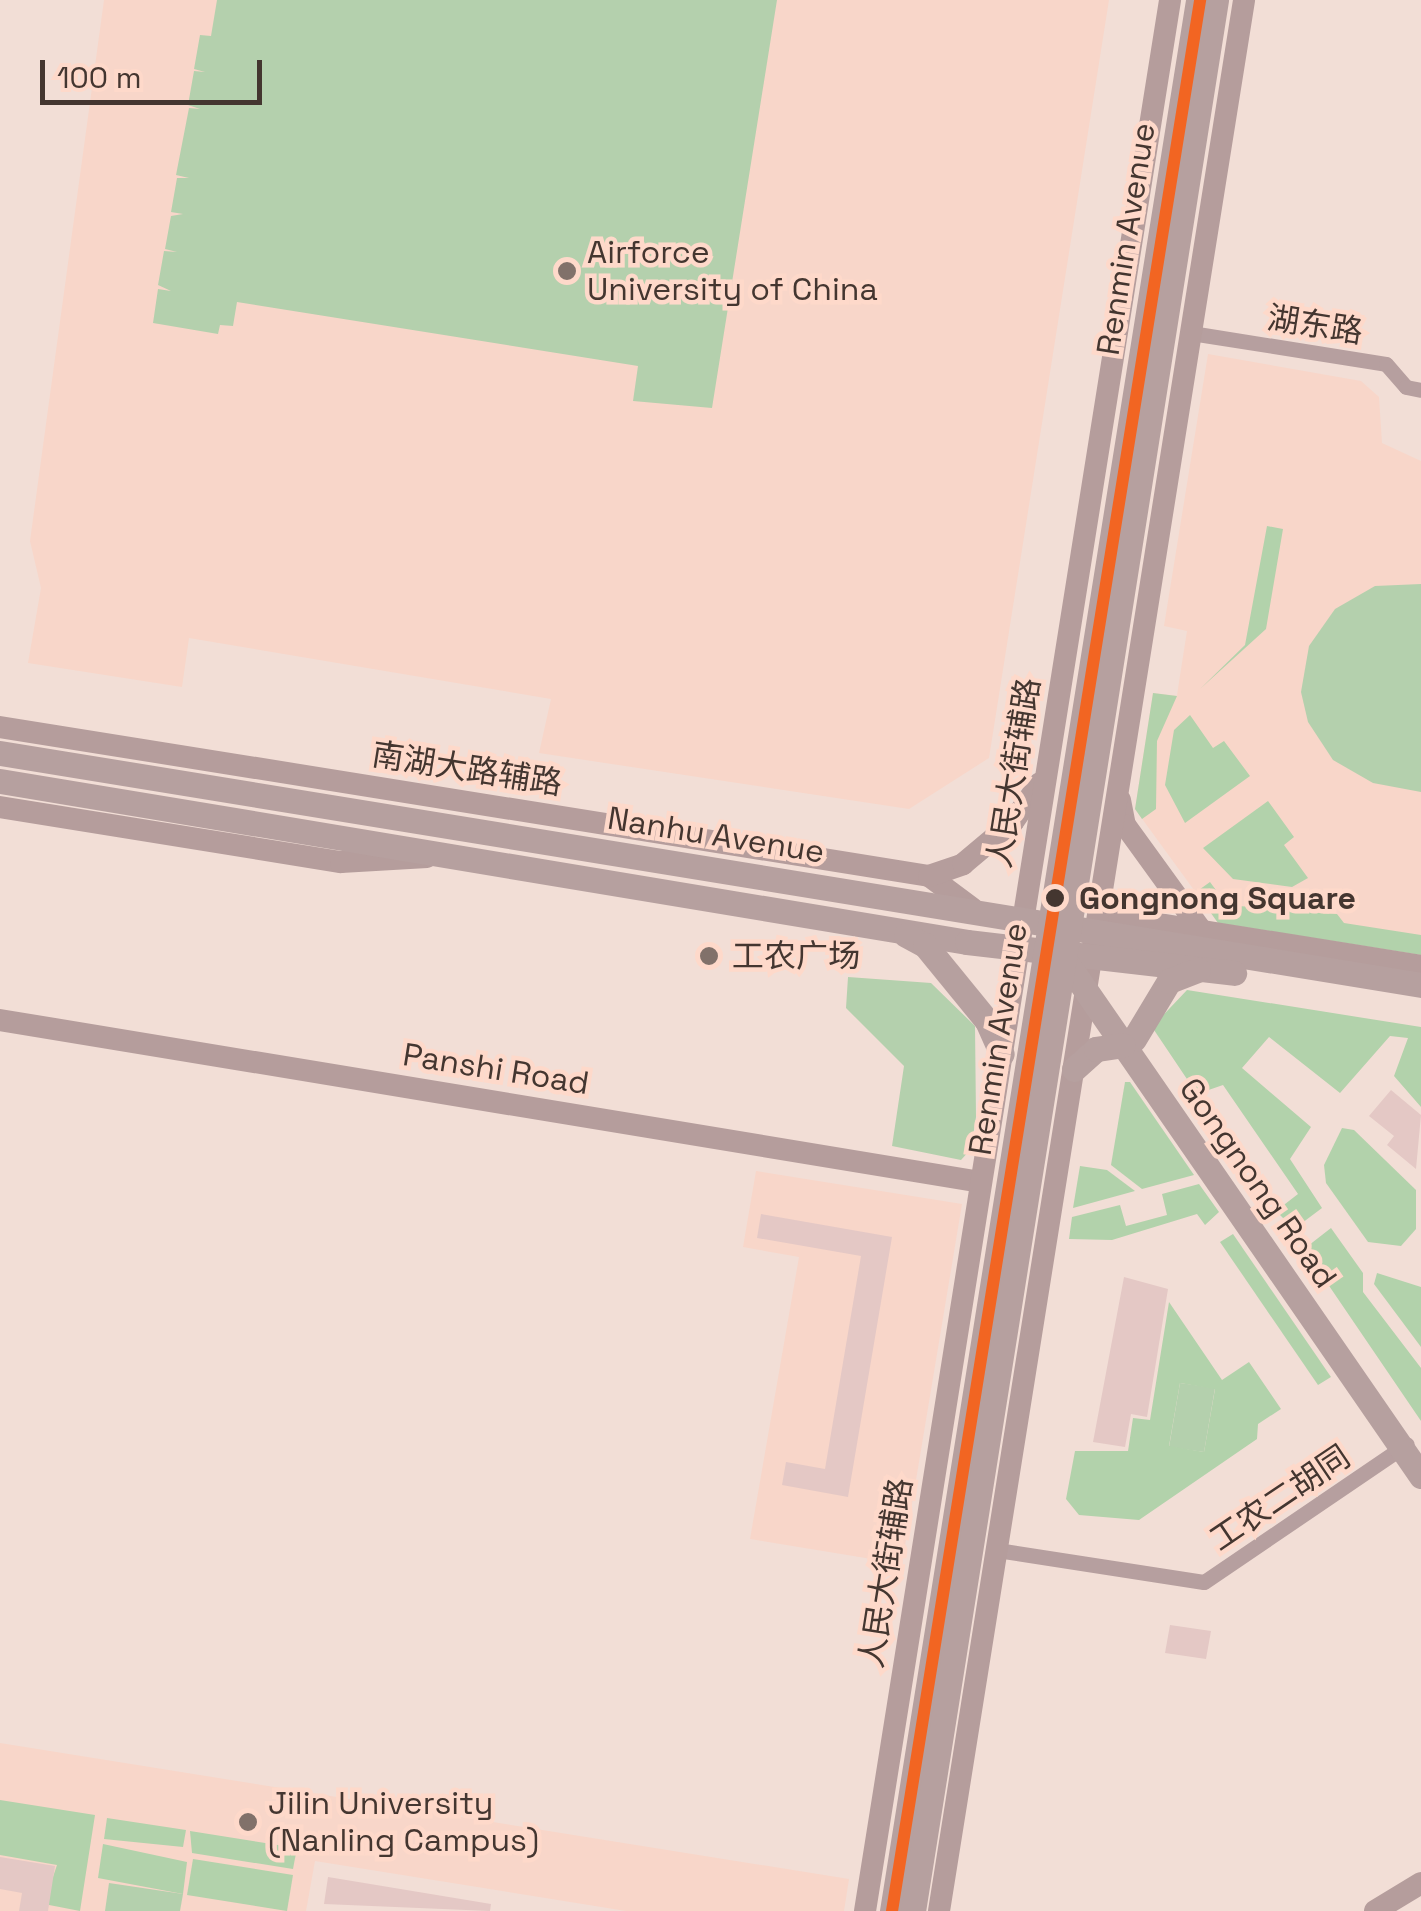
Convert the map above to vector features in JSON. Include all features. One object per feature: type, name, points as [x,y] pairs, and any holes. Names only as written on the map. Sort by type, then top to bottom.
[{"type":"main road","name":"人民大街辅路","points":[[865,1911],[1170,0]]},
{"type":"main road","name":"Renmin Avenue","points":[[1060,924],[1198,0]]},
{"type":"main road","name":"Renmin Avenue","points":[[1060,924],[1216,0]]},
{"type":"main road","points":[[939,1911],[1074,1069],[1075,958],[1120,779],[1244,0]]},
{"type":"main road","name":"南湖大路辅路","points":[[0,726],[930,876],[972,908]]},
{"type":"main road","name":"Nanhu Avenue","points":[[0,754],[1060,924],[1075,958]]},
{"type":"main road","points":[[930,876],[963,864],[1013,822],[1048,761]]},
{"type":"main road","points":[[1120,779],[1125,825],[1201,930]]},
{"type":"main road","name":"Nanhu Avenue","points":[[0,780],[372,840],[428,856],[897,931],[1075,958],[1206,969],[1421,1003]]},
{"type":"main road","points":[[0,807],[341,862],[428,856]]},
{"type":"main road","points":[[1075,958],[1122,918],[1421,966]]},
{"type":"main road","name":"Gongnong Road","points":[[1060,924],[1075,958],[1129,1042],[1411,1449],[1421,1476]]},
{"type":"main road","points":[[897,931],[925,945],[986,1021],[1002,1054]]},
{"type":"main road","name":"Renmin Avenue","points":[[892,1911],[1075,958]]},
{"type":"main road","name":"Renmin Avenue","points":[[913,1911],[1075,958]]},
{"type":"main road","name":"Nanhu Avenue","points":[[1075,958],[1421,985]]},
{"type":"main road","points":[[1074,1069],[1096,1049],[1129,1042],[1169,982],[1206,969]]},
{"type":"main road","name":"Panshi Road","points":[[0,1020],[981,1182]]},
{"type":"main road","points":[[1375,1911],[1421,1883]]},
{"type":"street","name":"湖东路","points":[[1191,333],[1386,364],[1406,387],[1421,390]]},
{"type":"street","name":"工农二胡同","points":[[997,1550],[1204,1582],[1411,1449]]},
{"type":"shaded area","name":"Airforce University of China","points":[[104,0],[1109,0],[989,758],[909,809],[539,753],[551,699],[189,638],[182,687],[28,663],[41,588],[30,541]]},
{"type":"shaded area","points":[[1208,354],[1361,381],[1379,397],[1382,443],[1421,461],[1421,955],[1218,923],[1135,809],[1153,693],[1177,696],[1187,631],[1164,626]]},
{"type":"shaded area","points":[[756,1171],[962,1204],[902,1564],[750,1539],[799,1257],[743,1247]]},
{"type":"shaded area","name":"Jilin University (Nanling Campus)","points":[[0,1743],[849,1879],[844,1911],[626,1911],[315,1861],[306,1911],[0,1911]]},
{"type":"green space","points":[[217,0],[777,0],[712,408],[633,401],[638,366],[237,302],[233,326],[220,325],[218,334],[153,323],[158,289],[171,291],[158,285],[164,251],[177,252],[165,249],[171,216],[183,214],[171,212],[177,178],[189,178],[176,175],[189,108],[200,109],[188,105],[194,71],[205,72],[194,69],[200,35],[211,36]]},
{"type":"green space","points":[[1267,526],[1283,529],[1266,629],[1200,689],[1245,645]]},
{"type":"green space","points":[[1421,584],[1421,792],[1373,783],[1333,760],[1308,722],[1301,692],[1309,646],[1335,609],[1375,586]]},
{"type":"green space","points":[[1153,693],[1177,696],[1157,741],[1156,809],[1142,819],[1135,809]]},
{"type":"green space","points":[[1190,715],[1213,748],[1224,741],[1250,776],[1185,823],[1165,785],[1174,730]]},
{"type":"green space","points":[[1268,801],[1294,837],[1284,845],[1308,878],[1292,887],[1233,879],[1203,848]]},
{"type":"green space","points":[[1210,882],[1227,905],[1337,914],[1344,923],[1421,935],[1421,955],[1218,923],[1196,892]]},
{"type":"green space","points":[[848,977],[931,983],[975,1026],[976,1117],[971,1149],[961,1160],[892,1146],[904,1066],[846,1008]]},
{"type":"green space","points":[[1187,990],[1421,1027],[1421,1107],[1394,1076],[1408,1038],[1390,1036],[1340,1093],[1269,1037],[1242,1068],[1311,1127],[1290,1159],[1322,1208],[1294,1229],[1276,1211],[1298,1194],[1223,1085],[1197,1094],[1152,1027]]},
{"type":"green space","points":[[1125,1082],[1130,1082],[1194,1175],[1142,1189],[1111,1165]]},
{"type":"green space","points":[[1342,1128],[1354,1130],[1416,1190],[1416,1229],[1401,1246],[1368,1242],[1326,1183],[1324,1165]]},
{"type":"green space","points":[[1080,1166],[1107,1170],[1135,1191],[1073,1208]]},
{"type":"green space","points":[[1199,1184],[1219,1212],[1205,1225],[1197,1214],[1112,1240],[1069,1239],[1072,1217],[1120,1205],[1126,1226],[1167,1215],[1162,1194]]},
{"type":"green space","points":[[1331,1228],[1363,1273],[1363,1292],[1421,1368],[1421,1421],[1304,1249]]},
{"type":"green space","points":[[1233,1234],[1331,1377],[1318,1385],[1220,1242]]},
{"type":"green space","points":[[1377,1273],[1421,1287],[1421,1347],[1374,1284]]},
{"type":"green space","points":[[1169,1302],[1222,1380],[1249,1362],[1281,1409],[1258,1424],[1257,1439],[1139,1520],[1079,1515],[1066,1499],[1075,1451],[1128,1451],[1133,1418],[1150,1420]],"holes":[[[1180,1383],[1215,1389],[1204,1452],[1169,1446]]]},
{"type":"green space","points":[[1180,1383],[1215,1388],[1204,1452],[1169,1447]]},
{"type":"green space","points":[[0,1800],[95,1815],[80,1911],[44,1904],[57,1865],[0,1855]]},
{"type":"green space","points":[[107,1818],[186,1830],[183,1847],[104,1839]]},
{"type":"green space","points":[[190,1831],[297,1848],[293,1869],[192,1853]]},
{"type":"green space","points":[[103,1844],[187,1862],[183,1894],[98,1878]]},
{"type":"green space","points":[[193,1859],[293,1875],[287,1911],[187,1895]]},
{"type":"green space","points":[[109,1883],[183,1894],[180,1911],[105,1911]]},
{"type":"building","points":[[1391,1090],[1421,1115],[1416,1169],[1387,1145],[1394,1136],[1369,1116]]},
{"type":"building","points":[[761,1214],[892,1237],[848,1497],[782,1485],[786,1462],[825,1469],[861,1256],[757,1238]]},
{"type":"building","points":[[1124,1277],[1168,1289],[1147,1417],[1131,1414],[1125,1447],[1093,1442]]},
{"type":"building","points":[[1170,1625],[1211,1631],[1206,1659],[1165,1653]]},
{"type":"building","points":[[0,1857],[55,1866],[48,1911],[19,1911],[22,1893],[0,1889]]},
{"type":"building","points":[[328,1877],[491,1904],[490,1911],[324,1904]]},
{"type":"transit line","points":[[892,1911],[1200,0]]},
{"type":"place","name":"Airforce University of China","points":[[567,271]]},
{"type":"place","name":"Gongnong Square","points":[[1055,898]]},
{"type":"place","name":"工农广场","points":[[709,956]]},
{"type":"place","name":"Jilin University (Nanling Campus)","points":[[248,1822]]}]
